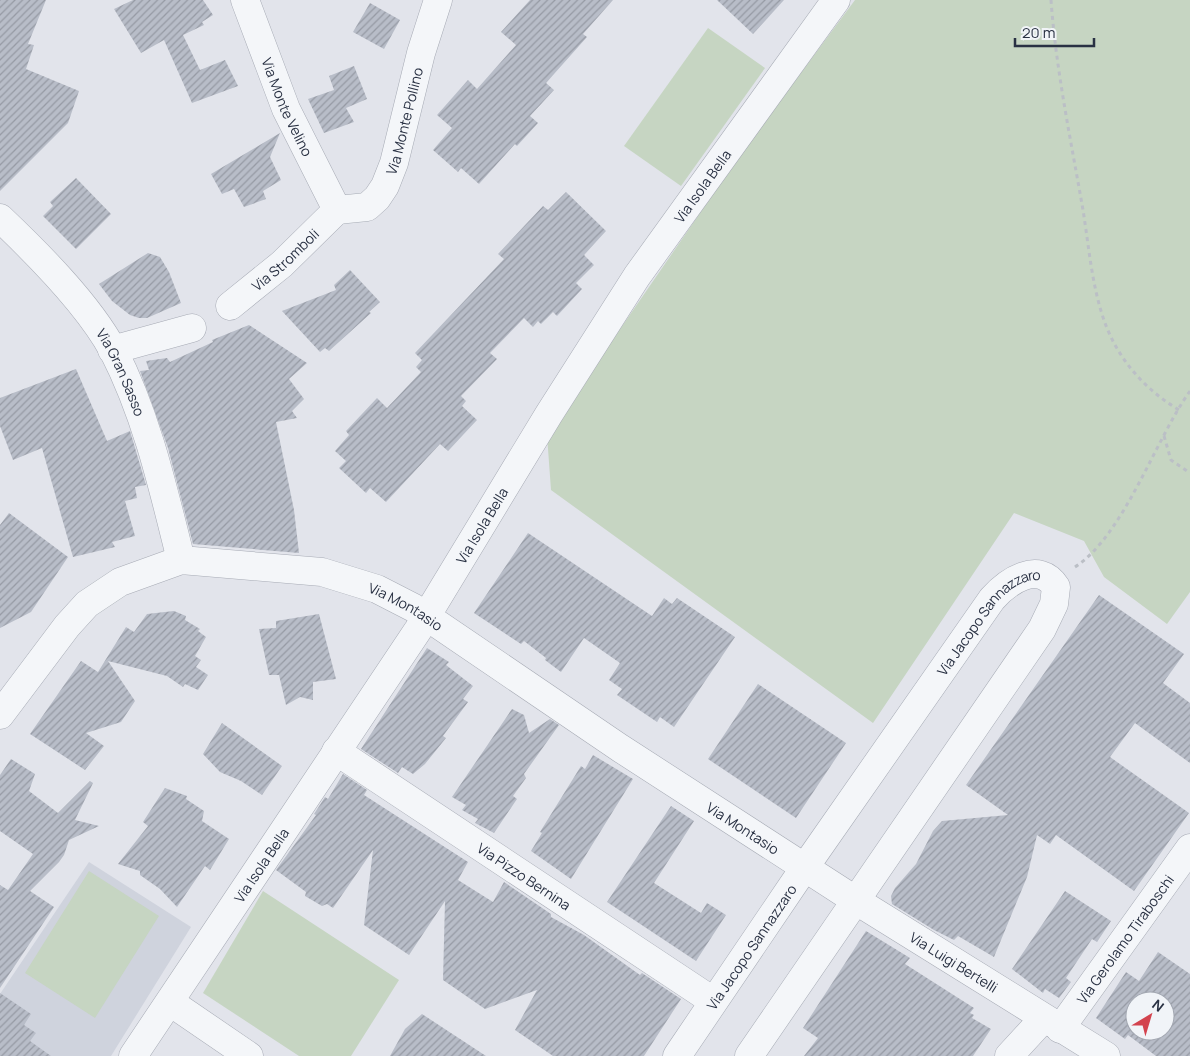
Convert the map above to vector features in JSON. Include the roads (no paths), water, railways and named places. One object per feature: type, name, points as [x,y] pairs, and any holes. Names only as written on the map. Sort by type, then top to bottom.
[{"type":"street","name":"Via Monte Velino","points":[[245,0],[286,109],[337,210]]},
{"type":"street","name":"Via Monte Pollino","points":[[337,210],[367,207],[377,198],[385,186],[394,163],[421,53],[438,0]]},
{"type":"street","name":"Via Isola Bella","points":[[133,1056],[426,616],[549,414],[637,276],[836,0]]},
{"type":"street","name":"Via Stromboli","points":[[230,306],[282,264],[337,210]]},
{"type":"street","name":"Via Gran Sasso","points":[[0,218],[57,276],[82,307],[112,350],[154,451],[180,560]]},
{"type":"street","points":[[112,350],[192,328]]},
{"type":"street","name":"Via Montasio","points":[[0,715],[67,626],[87,604],[120,582],[180,560],[322,572],[377,589],[402,600],[620,748],[805,867]]},
{"type":"street","name":"Via Jacopo Sannazzaro","points":[[677,1056],[805,867],[998,592],[1015,579],[1026,575],[1041,575],[1053,582],[1056,587],[1056,598],[1042,629],[749,1056]]},
{"type":"street","name":"Via Pizzo Bernina","points":[[336,751],[713,1001]]},
{"type":"street","name":"Via Gerolamo Tiraboschi","points":[[1009,1056],[1051,1024],[1190,848]]},
{"type":"street","name":"Via Luigi Bertelli","points":[[805,867],[1051,1024],[1106,1056]]},
{"type":"street","points":[[170,1002],[249,1056]]}]
